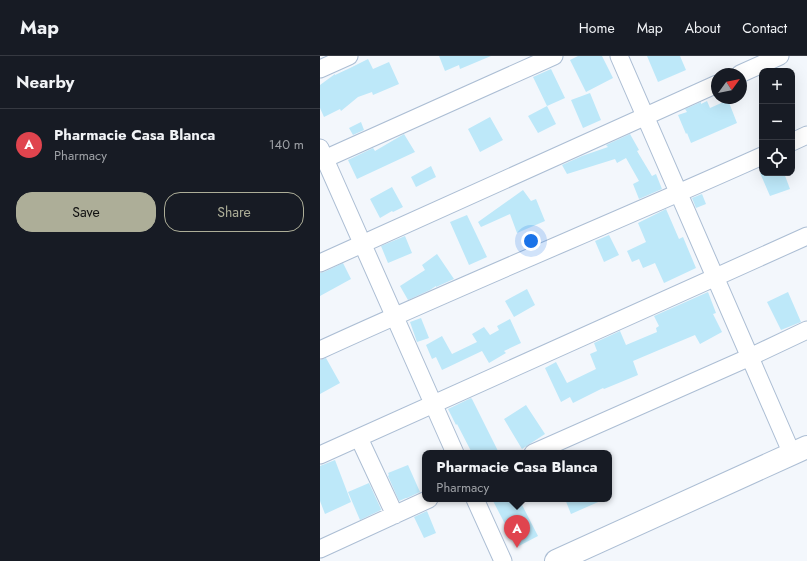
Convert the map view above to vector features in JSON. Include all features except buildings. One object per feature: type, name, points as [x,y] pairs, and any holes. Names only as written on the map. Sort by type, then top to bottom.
[{"type":"street","points":[[320,69],[349,56]]},
{"type":"street","points":[[454,450],[322,156],[554,56]]},
{"type":"street","points":[[556,561],[800,450],[750,357],[619,56]]},
{"type":"street","points":[[747,71],[780,56]]},
{"type":"street","points":[[320,263],[711,87]]},
{"type":"street","points":[[795,141],[807,135]]},
{"type":"street","points":[[320,350],[394,316],[759,157]]},
{"type":"street","points":[[320,455],[807,236]]},
{"type":"street","points":[[540,450],[750,357],[807,330]]},
{"type":"street","points":[[359,438],[395,515]]},
{"type":"street","points":[[320,548],[423,502]]},
{"type":"street","points":[[476,502],[503,561]]},
{"type":"place","name":"Pharmacie Casa Blanca","points":[[517,548]]}]
